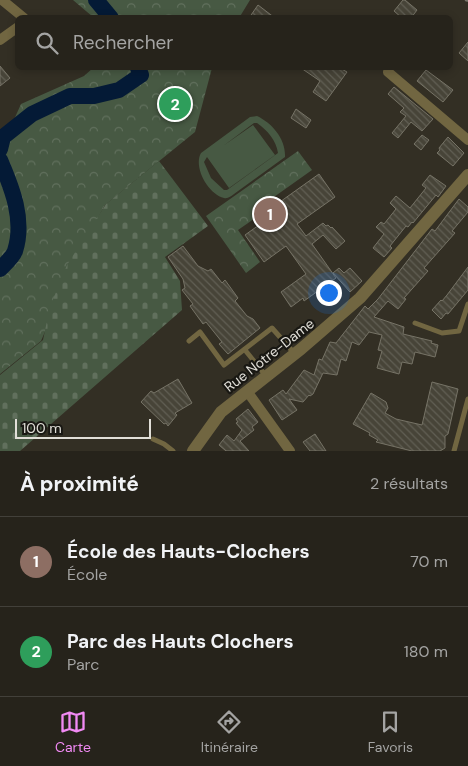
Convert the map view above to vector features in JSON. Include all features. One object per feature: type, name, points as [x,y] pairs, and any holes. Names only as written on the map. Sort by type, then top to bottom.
[{"type":"street","points":[[2,0],[20,15]]},
{"type":"street","points":[[0,40],[15,29]]},
{"type":"street","points":[[388,72],[468,140]]},
{"type":"street","name":"Rue Notre-Dame","points":[[194,451],[221,412],[295,354],[360,298],[466,180]]},
{"type":"street","points":[[247,391],[290,451]]},
{"type":"lane","points":[[415,323],[442,333],[459,331],[468,304]]},
{"type":"lane","points":[[188,341],[200,332],[224,365],[272,328],[295,354]]},
{"type":"lane","points":[[245,350],[266,376]]},
{"type":"lane","points":[[454,451],[468,399]]},
{"type":"lane","points":[[153,439],[173,451]]},
{"type":"green space","points":[[73,0],[250,0],[241,15],[91,15]]},
{"type":"green space","points":[[91,70],[211,70],[195,132],[105,205],[80,250],[41,341],[0,374],[0,151],[21,104],[84,76]]},
{"type":"green space","points":[[257,116],[273,127],[281,138],[285,157],[231,196],[224,198],[208,186],[201,172],[199,159],[201,153],[250,117]],"holes":[[[254,123],[257,123],[271,136],[278,153],[227,190],[224,190],[211,178],[204,162],[207,157],[229,188],[275,155],[253,125],[223,146]]]},
{"type":"green space","points":[[298,151],[312,170],[257,209],[261,214],[238,230],[260,262],[246,273],[206,216]]},
{"type":"green space","points":[[159,161],[208,226],[165,257],[180,281],[182,310],[20,451],[0,451],[0,375],[43,340],[50,307],[67,265],[106,204]]},
{"type":"building","points":[[403,0],[417,10],[413,15],[399,15],[394,11]]},
{"type":"building","points":[[258,5],[271,15],[251,15]]},
{"type":"building","points":[[468,42],[468,61],[459,53]]},
{"type":"building","points":[[0,66],[10,78],[0,86]]},
{"type":"building","points":[[304,70],[344,70],[347,72],[326,101],[313,92],[320,81]]},
{"type":"building","points":[[426,70],[453,90],[443,102],[417,81]]},
{"type":"building","points":[[394,87],[433,119],[422,131],[411,122],[398,138],[392,133],[406,116],[400,112],[404,108],[388,94]]},
{"type":"building","points":[[296,109],[311,120],[306,128],[291,118]]},
{"type":"building","points":[[422,135],[429,140],[421,150],[414,144]]},
{"type":"building","points":[[448,137],[464,153],[453,166],[437,153]]},
{"type":"building","points":[[319,174],[335,197],[297,224],[306,236],[323,223],[326,226],[332,227],[345,241],[336,249],[323,235],[312,244],[336,278],[304,301],[303,298],[291,307],[281,292],[306,274],[286,246],[264,262],[245,235],[266,220],[263,214]]},
{"type":"building","points":[[430,175],[446,186],[413,223],[408,227],[406,226],[384,257],[373,248],[384,234],[376,227],[381,222],[384,224],[396,209],[390,203],[396,196],[410,208],[426,188],[422,185]]},
{"type":"building","points":[[459,199],[468,207],[468,212],[452,231],[455,233],[424,268],[428,271],[404,298],[406,299],[398,309],[388,301],[374,317],[404,327],[403,334],[432,341],[431,343],[438,345],[435,357],[415,352],[412,364],[402,362],[399,374],[377,368],[382,351],[378,350],[382,335],[369,332],[359,345],[352,342],[346,361],[341,359],[337,375],[323,373],[313,394],[309,395],[303,402],[289,399],[297,410],[282,420],[269,400],[283,390],[286,394],[304,370],[314,375],[319,359],[322,360],[330,342],[336,343],[365,306],[368,309],[378,299],[432,229],[435,231]]},
{"type":"building","points":[[183,246],[198,266],[208,271],[211,269],[222,283],[225,280],[238,298],[235,301],[260,328],[228,354],[219,344],[222,342],[206,322],[203,324],[190,306],[193,304],[182,290],[185,288],[183,279],[168,257]]},
{"type":"building","points":[[468,267],[468,290],[448,314],[446,313],[441,319],[432,310],[442,301]]},
{"type":"building","points":[[339,268],[344,273],[350,268],[362,281],[350,292],[333,273]]},
{"type":"building","points":[[178,379],[192,403],[175,413],[177,415],[168,426],[141,402],[151,391],[154,393]]},
{"type":"building","points":[[432,382],[458,389],[448,434],[445,436],[445,448],[440,451],[412,451],[376,442],[378,440],[369,435],[370,433],[353,424],[371,393],[386,402],[388,408],[385,413],[396,419],[422,425]]},
{"type":"building","points":[[248,409],[258,422],[252,427],[254,430],[240,441],[249,451],[226,451],[219,445],[227,435],[234,441],[242,430],[236,423],[238,422],[236,419]]},
{"type":"building","points":[[315,434],[326,451],[310,451],[303,442]]},
{"type":"waterway","points":[[96,0],[108,15]]},
{"type":"waterway","points":[[0,149],[3,137],[32,114],[70,96],[94,96],[119,90],[141,75],[139,70]]},
{"type":"waterway","points":[[0,160],[13,193],[19,228],[15,251],[0,269]]},
{"type":"place","name":"Parc des Hauts Clochers","points":[[175,104]]},
{"type":"place","name":"École des Hauts-Clochers","points":[[270,214]]}]
